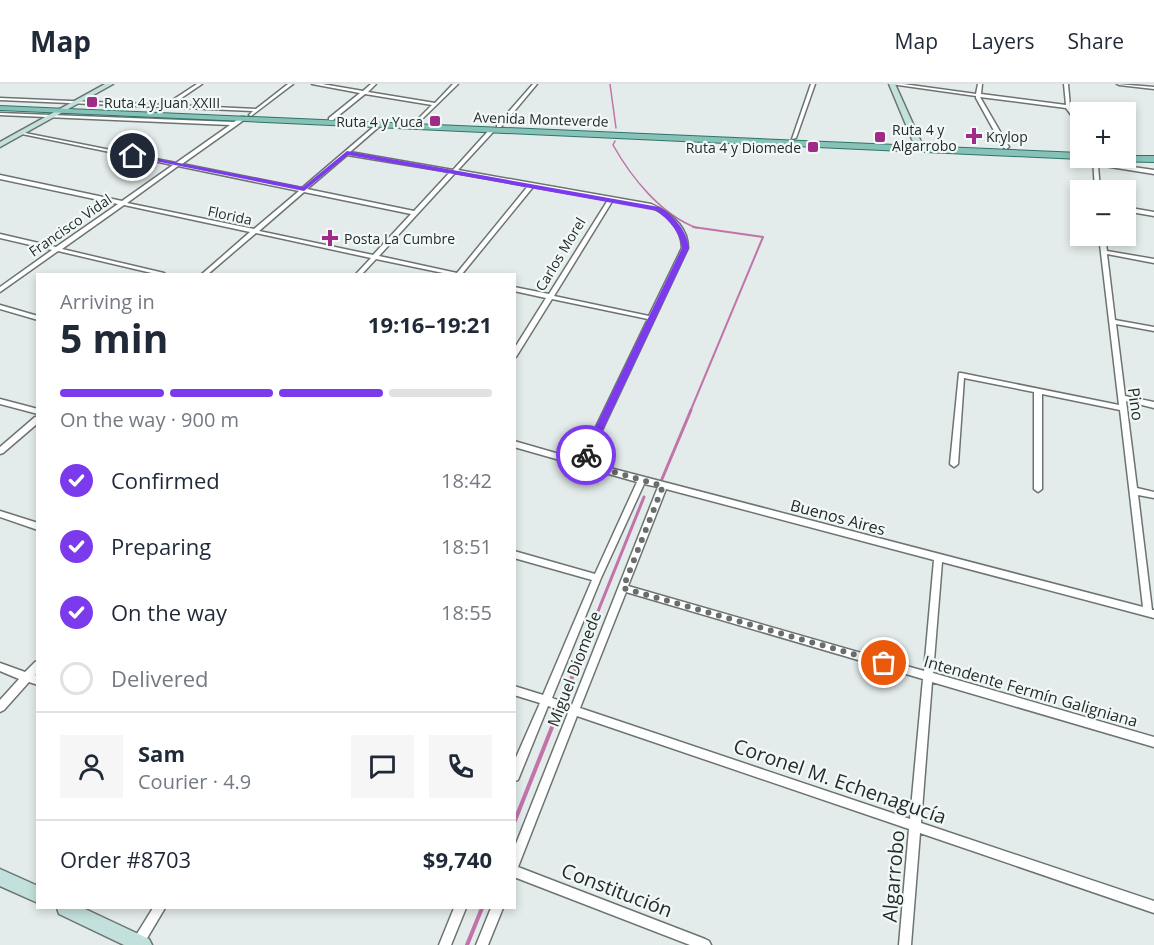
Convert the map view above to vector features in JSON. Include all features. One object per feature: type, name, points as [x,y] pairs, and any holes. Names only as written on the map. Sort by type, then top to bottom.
[{"type":"main road","name":"Avenida Monteverde","points":[[0,107],[75,106],[1070,156]]},
{"type":"main road","name":"Avenida Monteverde","points":[[75,106],[249,114],[379,125],[1070,150]]},
{"type":"main road","points":[[75,106],[146,110]]},
{"type":"main road","points":[[0,107],[39,116]]},
{"type":"main road","points":[[1136,152],[1154,153]]},
{"type":"main road","points":[[1136,159],[1154,159]]},
{"type":"street","points":[[0,145],[75,106],[110,84]]},
{"type":"street","points":[[166,106],[200,84]]},
{"type":"street","name":"Francisco Vidal","points":[[0,290],[291,84]]},
{"type":"street","points":[[314,84],[434,104]]},
{"type":"street","points":[[331,119],[374,84]]},
{"type":"street","points":[[418,122],[456,84]]},
{"type":"street","points":[[360,273],[496,128],[534,84]]},
{"type":"street","points":[[794,138],[813,84]]},
{"type":"street","points":[[918,144],[893,84],[1068,107]]},
{"type":"street","points":[[980,84],[978,95],[1006,147]]},
{"type":"street","points":[[1066,84],[1070,110]]},
{"type":"street","points":[[1119,84],[1154,88]]},
{"type":"street","points":[[0,107],[166,106],[249,114]]},
{"type":"street","points":[[39,116],[235,124]]},
{"type":"street","points":[[206,273],[379,125]]},
{"type":"street","points":[[22,133],[416,213]]},
{"type":"street","points":[[347,153],[648,205],[669,217],[684,237],[686,244],[582,463]]},
{"type":"street","points":[[1134,168],[1154,172]]},
{"type":"street","name":"Florida","points":[[0,177],[374,259],[451,273]]},
{"type":"street","points":[[458,273],[531,185]]},
{"type":"street","name":"Carlos Morel","points":[[516,352],[611,199]]},
{"type":"street","points":[[1136,211],[1154,214]]},
{"type":"street","points":[[0,236],[158,273]]},
{"type":"street","name":"Pino","points":[[1103,246],[1121,398],[1151,614]]},
{"type":"street","points":[[1104,252],[1154,261]]},
{"type":"street","points":[[516,290],[651,318]]},
{"type":"street","points":[[0,307],[36,317]]},
{"type":"street","points":[[1112,321],[1154,329]]},
{"type":"street","points":[[954,464],[961,375],[1123,408]]},
{"type":"street","points":[[1038,391],[1038,489]]},
{"type":"street","points":[[1121,398],[1154,405]]},
{"type":"street","points":[[0,401],[36,411]]},
{"type":"street","points":[[0,451],[36,421]]},
{"type":"street","name":"Buenos Aires","points":[[516,445],[663,486],[1151,614]]},
{"type":"street","name":"Miguel Diomede","points":[[516,771],[597,578],[642,480]]},
{"type":"street","name":"Miguel Diomede","points":[[516,859],[663,486]]},
{"type":"street","points":[[1135,491],[1154,495]]},
{"type":"street","points":[[0,514],[36,526]]},
{"type":"street","points":[[516,555],[597,578]]},
{"type":"street","name":"Algarrobo","points":[[904,945],[938,559]]},
{"type":"street","name":"Intendente Fermín Galigniana","points":[[623,588],[1154,742]]},
{"type":"street","points":[[0,667],[36,680]]},
{"type":"street","points":[[0,706],[36,667]]},
{"type":"street","name":"Coronel M. Echenagucía","points":[[516,691],[1154,907]]},
{"type":"street","name":"Constitución","points":[[516,872],[705,945]]},
{"type":"street","points":[[0,877],[36,894]]},
{"type":"street","points":[[66,909],[139,944],[158,909]]},
{"type":"street","points":[[445,945],[460,909]]},
{"type":"street","points":[[482,945],[497,909]]},
{"type":"waterway","points":[[610,84],[616,128]]},
{"type":"waterway","points":[[615,141],[613,145],[620,157],[648,194],[671,214],[696,227]]},
{"type":"waterway","points":[[690,412],[763,237],[696,227]]},
{"type":"waterway","points":[[662,479],[691,410]]},
{"type":"waterway","points":[[584,646],[644,497]]},
{"type":"waterway","points":[[564,697],[585,645]]},
{"type":"waterway","points":[[516,818],[558,712]]},
{"type":"waterway","points":[[467,945],[482,909]]},
{"type":"way so far","points":[[586,455],[582,463],[663,486],[623,588],[884,663]]},
{"type":"place","name":"Ruta 4 y Juan XXIII","points":[[92,102]]},
{"type":"place","name":"Ruta 4 y Yuca","points":[[435,121]]},
{"type":"place","name":"Krylop","points":[[974,136]]},
{"type":"place","name":"Ruta 4 y Algarrobo","points":[[880,137]]},
{"type":"place","name":"Ruta 4 y Diomede","points":[[813,147]]},
{"type":"place","name":"Posta La Cumbre","points":[[330,238]]},
{"type":"route","points":[[133,156],[304,189],[347,153],[648,205],[659,209],[669,217],[684,237],[685,248],[586,455]]}]
